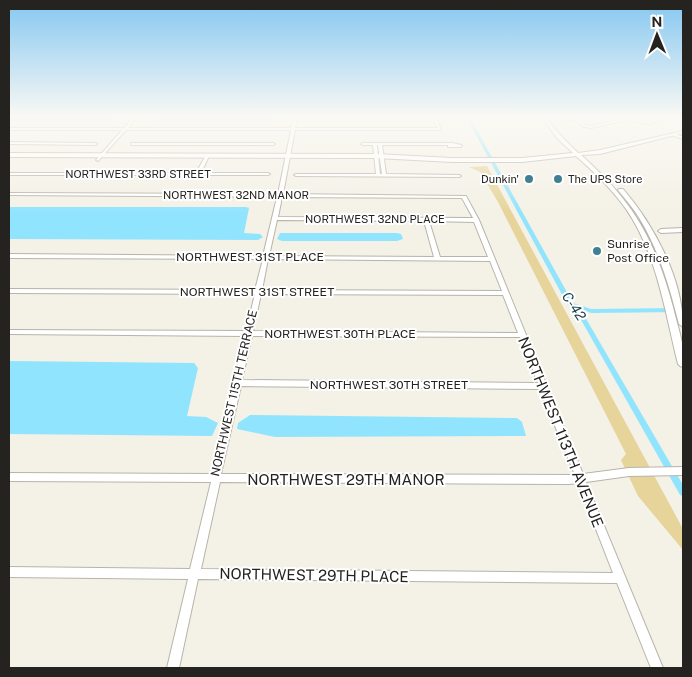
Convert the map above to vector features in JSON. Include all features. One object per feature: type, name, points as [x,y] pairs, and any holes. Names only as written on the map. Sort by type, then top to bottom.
[{"type":"main road","points":[[576,150],[586,157],[614,190],[642,229],[656,259],[683,364]]},
{"type":"main road","points":[[578,150],[626,196],[650,229],[666,260],[682,321]]},
{"type":"main road","points":[[586,157],[616,150]]},
{"type":"main road","points":[[9,159],[379,158],[506,163],[586,157],[624,150]]},
{"type":"main road","points":[[9,155],[100,158]]},
{"type":"street","points":[[100,158],[107,150]]},
{"type":"street","name":"NORTHWEST 115TH TERRACE","points":[[173,668],[289,150]]},
{"type":"street","points":[[378,150],[384,175]]},
{"type":"street","points":[[198,174],[206,158]]},
{"type":"street","points":[[378,175],[379,158]]},
{"type":"street","name":"NORTHWEST 33RD STREET","points":[[9,174],[268,174]]},
{"type":"street","points":[[296,175],[459,176]]},
{"type":"street","name":"NORTHWEST 32ND MANOR","points":[[9,194],[464,197]]},
{"type":"street","name":"NORTHWEST 113TH AVENUE","points":[[464,197],[476,220],[657,668]]},
{"type":"street","name":"NORTHWEST 32ND PLACE","points":[[274,218],[476,220]]},
{"type":"street","points":[[426,219],[437,258]]},
{"type":"street","points":[[661,231],[682,231]]},
{"type":"street","name":"NORTHWEST 31ST PLACE","points":[[10,258],[491,258]]},
{"type":"street","name":"NORTHWEST 31ST STREET","points":[[9,290],[505,293]]},
{"type":"street","name":"NORTHWEST 30TH PLACE","points":[[9,332],[522,335]]},
{"type":"street","name":"NORTHWEST 30TH STREET","points":[[236,383],[542,386]]},
{"type":"street","name":"NORTHWEST 29TH MANOR","points":[[9,477],[580,479],[614,474],[683,471]]},
{"type":"street","name":"NORTHWEST 29TH PLACE","points":[[9,572],[620,578]]},
{"type":"shaded area","points":[[487,166],[683,529],[683,550],[638,496],[621,460],[626,454],[498,202],[480,172],[469,167]]},
{"type":"water","points":[[9,207],[246,207],[249,208],[244,233],[260,234],[263,237],[258,240],[9,239]]},
{"type":"water","points":[[280,233],[397,233],[401,234],[403,239],[397,241],[282,241],[277,239]]},
{"type":"water","points":[[9,361],[194,363],[198,368],[187,416],[206,417],[218,423],[212,436],[9,434]]},
{"type":"water","points":[[250,415],[517,418],[522,422],[526,436],[275,437],[237,429],[238,423]]},
{"type":"waterway","name":"C-42","points":[[485,150],[569,302],[582,317],[683,492]]},
{"type":"waterway","points":[[574,305],[591,311],[683,310]]},
{"type":"place","name":"Dunkin'","points":[[529,179]]},
{"type":"place","name":"The UPS Store","points":[[558,179]]},
{"type":"place","name":"Sunrise Post Office","points":[[597,251]]}]
